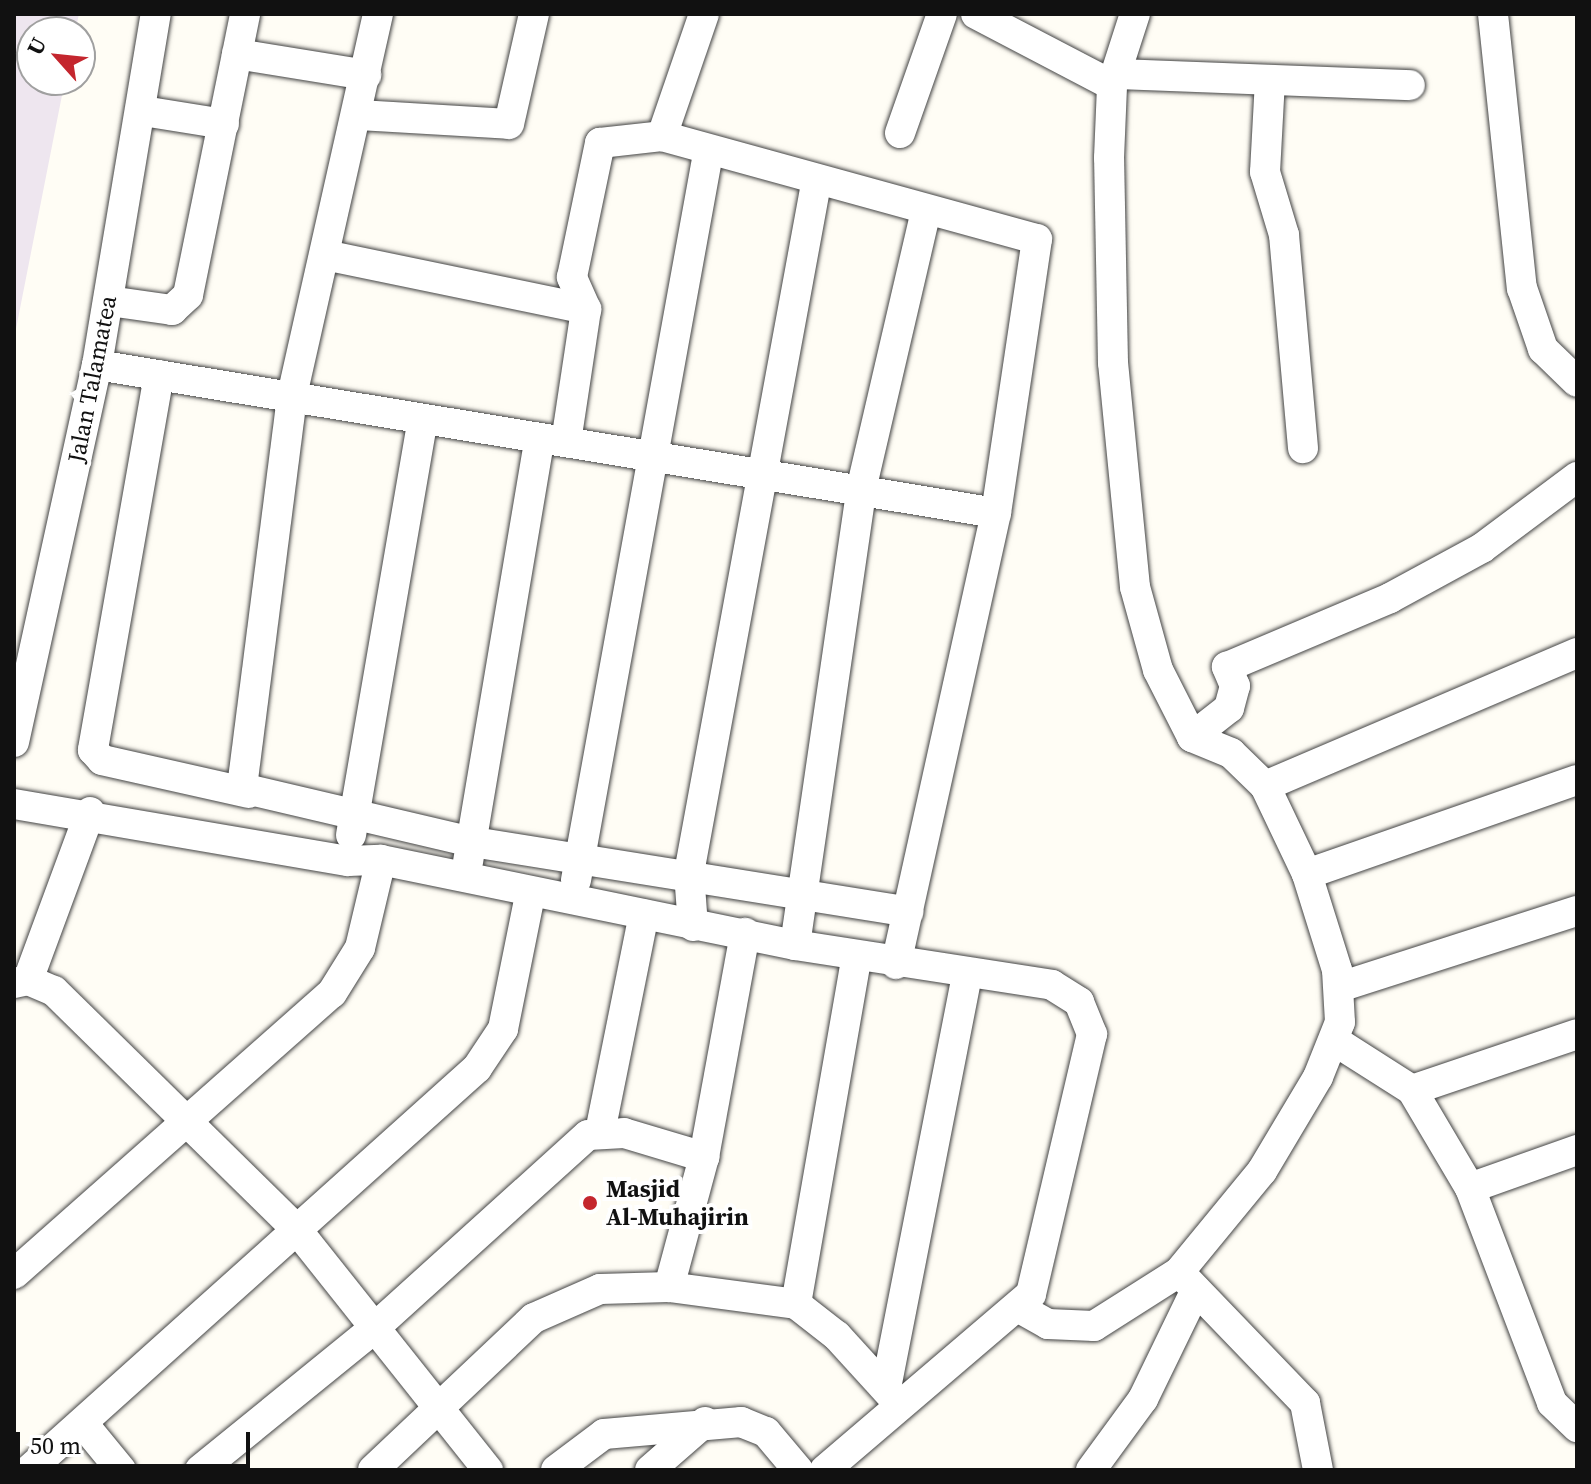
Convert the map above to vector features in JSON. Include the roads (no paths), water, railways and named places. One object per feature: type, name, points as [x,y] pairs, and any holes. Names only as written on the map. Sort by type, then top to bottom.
[{"type":"street","name":"Jalan Talamatea","points":[[14,742],[97,365],[143,111],[156,14]]},
{"type":"street","points":[[109,301],[172,310],[184,303],[245,14]]},
{"type":"street","points":[[248,793],[239,773],[292,397],[359,115],[378,14]]},
{"type":"street","points":[[359,115],[509,124],[534,14]]},
{"type":"street","points":[[662,136],[704,14]]},
{"type":"street","points":[[900,133],[942,14]]},
{"type":"street","points":[[976,14],[1116,80],[1270,80],[1410,85]]},
{"type":"street","points":[[1091,1470],[1143,1399],[1188,1281],[1262,1171],[1335,1041],[1340,987],[1307,874],[1265,786],[1231,753],[1192,737],[1158,670],[1143,615],[1120,478],[1109,270],[1116,80],[1135,14]]},
{"type":"street","points":[[1493,14],[1522,288],[1543,349],[1577,382]]},
{"type":"street","points":[[237,54],[366,75]]},
{"type":"street","points":[[1270,80],[1265,172],[1284,235],[1303,448]]},
{"type":"street","points":[[143,111],[224,124]]},
{"type":"street","points":[[463,882],[553,440],[586,309],[572,277],[600,143],[662,136],[708,154],[816,184],[1037,239],[996,513],[896,964]]},
{"type":"street","points":[[572,900],[708,154]]},
{"type":"street","points":[[693,926],[689,873],[760,474],[816,184]]},
{"type":"street","points":[[795,945],[798,892],[861,490],[926,210]]},
{"type":"street","points":[[325,255],[586,309]]},
{"type":"street","points":[[97,365],[996,513]]},
{"type":"street","points":[[159,375],[93,750],[102,760],[352,818],[473,842],[579,860],[689,873],[908,912]]},
{"type":"street","points":[[348,861],[352,818],[423,419]]},
{"type":"street","points":[[1192,737],[1229,708],[1235,686],[1227,667],[1390,598],[1482,548],[1577,477]]},
{"type":"street","points":[[1265,786],[1577,653]]},
{"type":"street","points":[[1307,874],[1577,780]]},
{"type":"street","points":[[14,804],[90,812],[348,861],[381,860],[463,882],[572,900],[896,964],[1052,985],[1079,1002],[1092,1034],[1036,1282],[1021,1309],[893,1396],[825,1470]]},
{"type":"street","points":[[90,812],[21,982],[54,991],[297,1230],[371,1331],[488,1470]]},
{"type":"street","points":[[14,1274],[186,1124],[350,971],[381,860]]},
{"type":"street","points":[[29,1470],[85,1426],[493,1049],[530,895]]},
{"type":"street","points":[[1340,987],[1577,911]]},
{"type":"street","points":[[600,1132],[644,914]]},
{"type":"street","points":[[669,1287],[704,1157],[745,933]]},
{"type":"street","points":[[796,1304],[857,956]]},
{"type":"street","points":[[893,1396],[967,975]]},
{"type":"street","points":[[1412,1090],[1577,1034]]},
{"type":"street","points":[[1335,1041],[1412,1090],[1470,1188],[1552,1403],[1577,1427]]},
{"type":"street","points":[[200,1470],[371,1331],[578,1142],[600,1132],[704,1157]]},
{"type":"street","points":[[1470,1188],[1577,1150]]},
{"type":"street","points":[[1021,1309],[1048,1324],[1094,1326],[1188,1281]]},
{"type":"street","points":[[1188,1281],[1305,1403],[1318,1470]]},
{"type":"street","points":[[373,1470],[534,1318],[600,1289],[669,1287],[796,1304],[893,1396]]},
{"type":"street","points":[[650,1470],[705,1422]]},
{"type":"street","points":[[556,1470],[604,1434],[705,1422],[758,1427],[798,1470]]},
{"type":"street","points":[[85,1426],[121,1470]]},
{"type":"place","name":"Masjid Al-Muhajirin","points":[[590,1203]]}]
